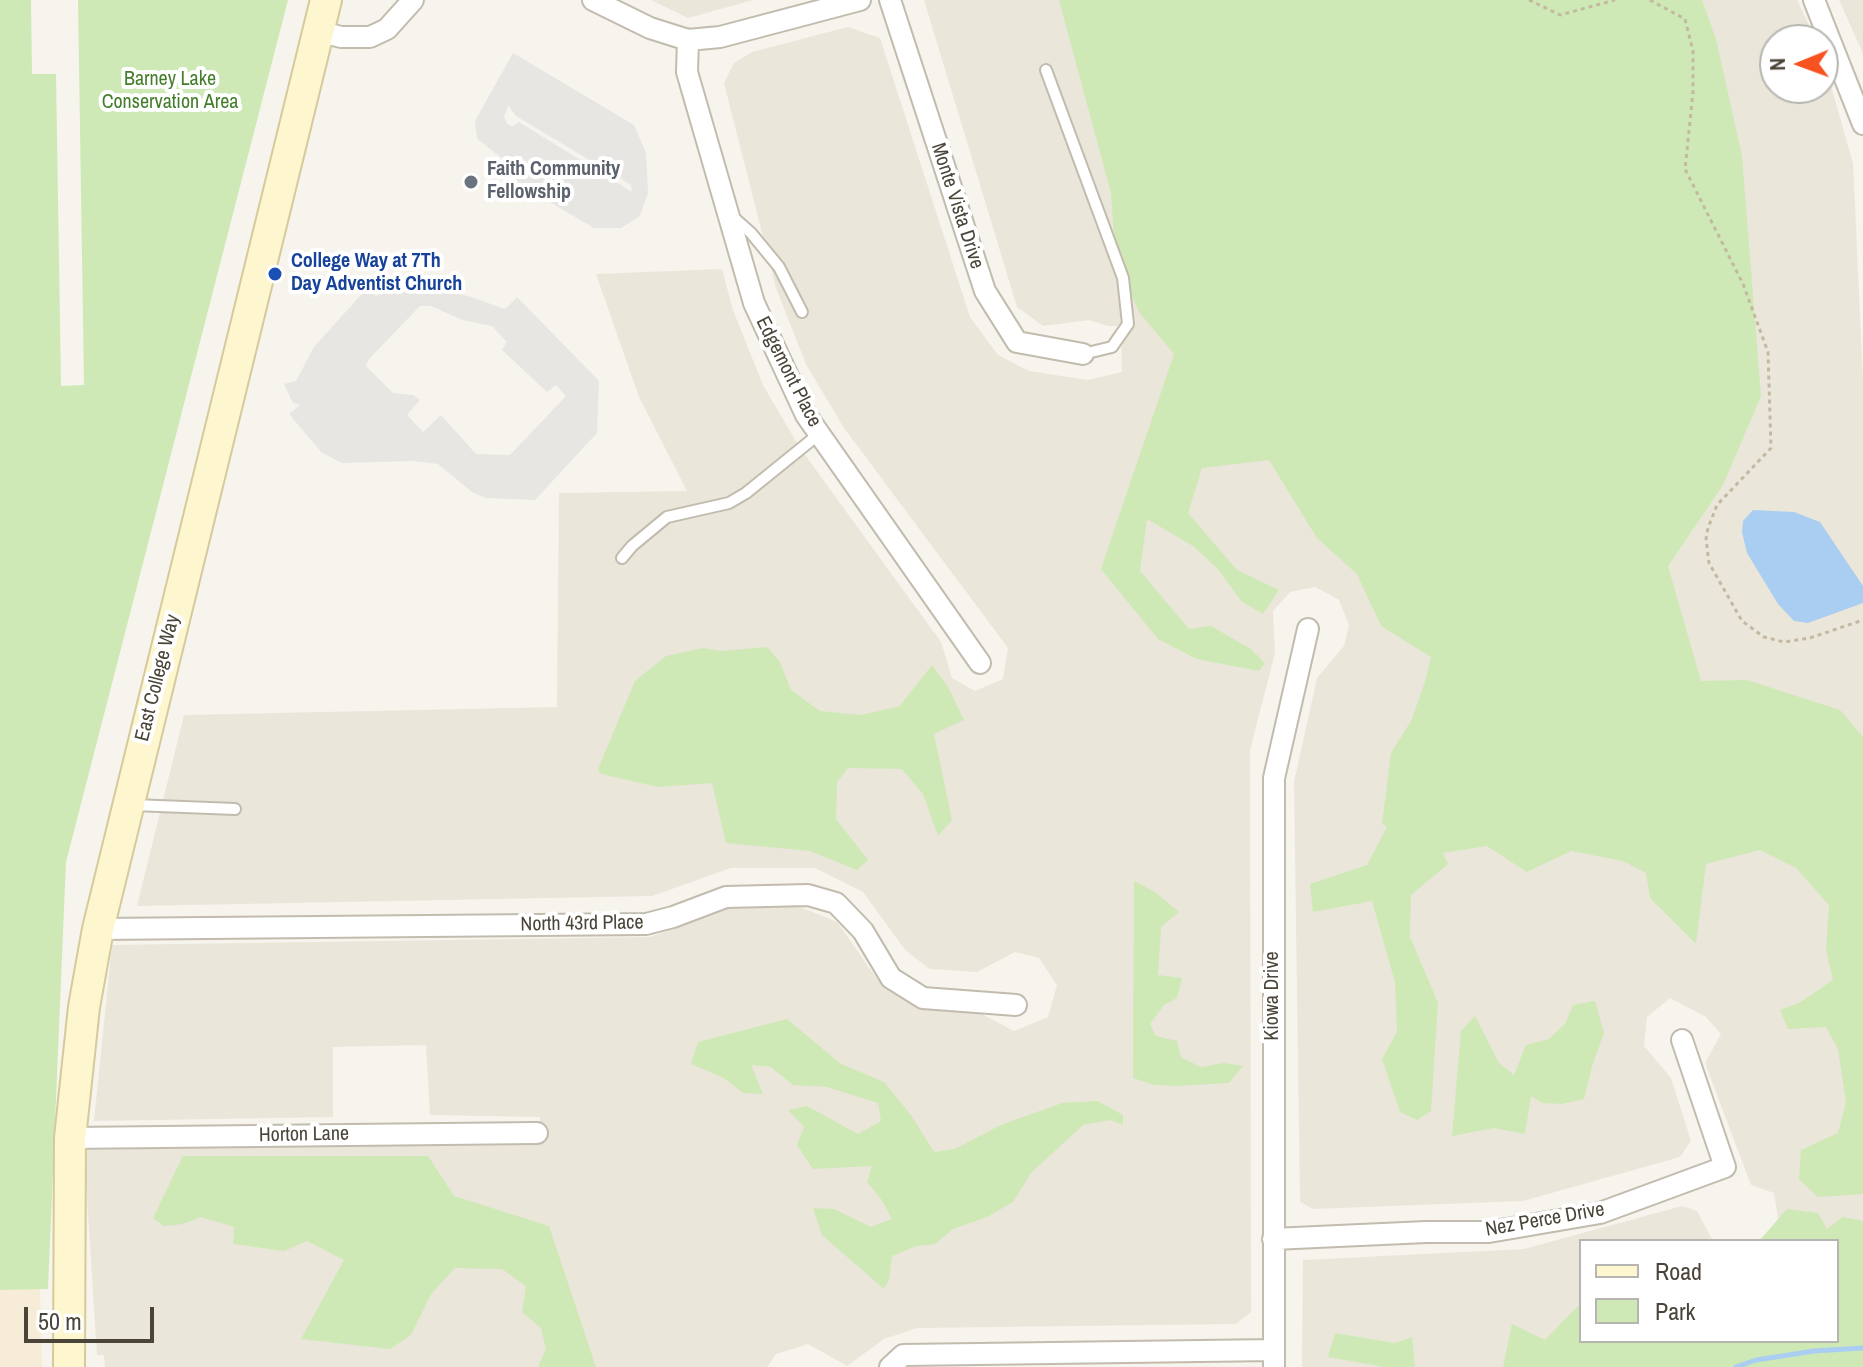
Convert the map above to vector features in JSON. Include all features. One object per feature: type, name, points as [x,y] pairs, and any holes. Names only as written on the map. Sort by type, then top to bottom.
[{"type":"main road","name":"East College Way","points":[[69,1367],[70,1138],[82,1022],[98,929],[326,0]]},
{"type":"street","points":[[318,31],[341,37],[370,37],[387,29],[413,0]]},
{"type":"street","points":[[593,0],[650,28],[688,40],[720,37],[860,0]]},
{"type":"street","name":"Monte Vista Drive","points":[[890,0],[985,291],[1017,342],[1083,354]]},
{"type":"street","points":[[1814,0],[1863,124]]},
{"type":"street","name":"Edgemont Place","points":[[688,40],[687,72],[754,303],[806,415],[980,663]]},
{"type":"street","name":"Kiowa Drive","points":[[1274,1358],[1274,778],[1308,629]]},
{"type":"street","name":"North 43rd Place","points":[[98,929],[646,924],[726,897],[808,895],[836,903],[863,931],[891,978],[923,998],[1016,1005]]},
{"type":"street","name":"Nez Perce Drive","points":[[1273,1239],[1489,1232],[1600,1213],[1725,1167],[1682,1040]]},
{"type":"street","name":"Horton Lane","points":[[70,1138],[537,1133]]},
{"type":"street","points":[[890,1367],[903,1355],[1274,1358]]},
{"type":"lane","points":[[1046,70],[1123,278],[1128,324],[1112,347],[1083,354]]},
{"type":"lane","points":[[728,213],[751,233],[779,267],[802,312]]},
{"type":"lane","points":[[622,558],[667,517],[729,503],[746,493],[819,434]]},
{"type":"lane","points":[[127,804],[235,809]]},
{"type":"path","points":[[1529,0],[1560,15],[1615,0]]},
{"type":"path","points":[[1650,0],[1685,19],[1693,51],[1693,92],[1685,169],[1743,284],[1768,352],[1771,448],[1717,505],[1706,539],[1709,563],[1742,621],[1764,637],[1784,642],[1810,638],[1863,620]]},
{"type":"shaded area","points":[[651,0],[753,0],[688,18]]},
{"type":"shaded area","points":[[924,0],[1797,0],[1808,24],[1759,24],[1759,104],[1836,104],[1853,163],[1863,379],[1863,1367],[1302,1367],[1303,1260],[1524,1249],[1682,1206],[1697,1211],[1712,1239],[1579,1239],[1579,1343],[1839,1343],[1839,1239],[1766,1239],[1778,1219],[1774,1193],[1751,1185],[1705,1063],[1721,1034],[1706,1017],[1670,998],[1647,1017],[1644,1046],[1671,1078],[1691,1141],[1680,1157],[1523,1201],[1313,1209],[1300,1202],[1294,782],[1317,678],[1344,646],[1349,625],[1339,600],[1315,587],[1290,592],[1273,611],[1275,653],[1250,750],[1251,1312],[1236,1324],[917,1328],[884,1339],[847,1366],[808,1344],[776,1354],[767,1367],[105,1367],[104,1355],[97,1355],[84,1150],[540,1142],[540,1117],[430,1115],[426,1045],[333,1047],[333,1117],[94,1121],[112,945],[650,937],[728,909],[798,906],[837,922],[877,979],[911,1003],[980,1013],[1014,1031],[1048,1017],[1057,985],[1039,958],[1015,952],[977,972],[930,969],[906,951],[863,892],[815,868],[731,868],[652,896],[137,906],[184,715],[557,707],[559,493],[687,491],[639,397],[596,274],[722,269],[733,310],[763,385],[800,448],[941,642],[952,678],[975,691],[1003,679],[1008,648],[844,428],[806,364],[776,288],[724,83],[734,63],[752,52],[848,27],[880,38],[970,317],[998,355],[1029,371],[1088,380],[1122,372],[1121,326],[1089,320],[1043,326],[1017,307]]},
{"type":"shaded area","points":[[1839,0],[1863,0],[1863,56],[1861,49]]},
{"type":"shaded area","points":[[513,53],[634,125],[646,153],[648,193],[640,216],[621,228],[594,228],[514,181],[511,165],[477,139],[475,121]],"holes":[[[508,105],[516,116],[631,185],[632,192],[519,122],[512,126],[507,124],[504,117]]]},
{"type":"shaded area","points":[[368,287],[376,296],[393,288],[425,287],[468,296],[505,309],[517,297],[599,381],[597,433],[535,500],[485,498],[472,492],[438,464],[414,461],[342,463],[322,453],[289,414],[300,405],[293,403],[284,384],[296,381],[314,347]],"holes":[[[420,306],[431,306],[462,320],[492,326],[507,342],[502,350],[547,392],[556,385],[566,396],[510,455],[476,454],[441,415],[423,432],[407,415],[420,400],[413,395],[393,393],[366,366],[369,359]]]},
{"type":"shaded area","points":[[40,1289],[42,1367],[0,1367],[0,1290]]},
{"type":"green space","name":"Barney Lake Conservation Area","points":[[0,0],[31,0],[32,74],[56,74],[61,386],[84,385],[78,0],[288,0],[66,862],[48,1289],[0,1290]]},
{"type":"green space","points":[[1059,0],[1702,0],[1716,39],[1742,156],[1761,396],[1723,485],[1668,566],[1701,681],[1747,680],[1840,710],[1863,737],[1863,1194],[1818,1197],[1799,1179],[1801,1150],[1838,1133],[1846,1103],[1838,1049],[1826,1027],[1788,1029],[1780,1010],[1799,1003],[1833,980],[1826,950],[1829,905],[1796,868],[1760,850],[1706,864],[1696,944],[1650,898],[1646,873],[1623,861],[1571,851],[1527,872],[1487,846],[1443,853],[1448,864],[1411,895],[1410,937],[1438,1003],[1431,1111],[1417,1120],[1400,1112],[1382,1059],[1397,1032],[1395,982],[1372,901],[1313,912],[1310,884],[1367,865],[1387,827],[1382,824],[1391,753],[1411,721],[1431,657],[1381,626],[1357,574],[1317,538],[1269,460],[1202,468],[1188,513],[1237,570],[1279,590],[1263,614],[1242,602],[1218,569],[1193,546],[1147,519],[1140,571],[1189,629],[1211,626],[1251,649],[1265,663],[1259,671],[1197,659],[1158,639],[1101,569],[1174,354],[1139,312],[1115,255],[1111,193]]},
{"type":"green space","points":[[767,647],[780,662],[791,690],[820,711],[861,715],[900,706],[932,665],[948,687],[964,720],[934,734],[952,820],[938,836],[923,794],[902,769],[848,768],[837,782],[836,819],[868,860],[857,870],[810,851],[726,843],[712,783],[658,787],[601,774],[598,769],[635,681],[666,656],[703,648],[721,651]]},
{"type":"green space","points":[[1134,881],[1155,892],[1179,912],[1161,927],[1158,975],[1182,978],[1177,998],[1164,1005],[1150,1024],[1156,1036],[1177,1041],[1181,1057],[1201,1067],[1224,1063],[1243,1066],[1229,1083],[1154,1085],[1133,1078]]},
{"type":"green space","points":[[1595,1001],[1604,1033],[1584,1099],[1562,1104],[1542,1103],[1531,1096],[1525,1134],[1494,1128],[1452,1136],[1461,1031],[1475,1016],[1499,1063],[1514,1075],[1526,1045],[1549,1039],[1565,1024],[1573,1005]]},
{"type":"green space","points":[[787,1019],[841,1064],[884,1082],[911,1115],[934,1152],[955,1149],[1001,1125],[1062,1103],[1098,1101],[1123,1115],[1123,1125],[1110,1120],[1083,1125],[1031,1173],[1013,1202],[987,1217],[953,1229],[935,1244],[917,1246],[892,1256],[889,1280],[884,1289],[822,1235],[813,1208],[834,1209],[871,1227],[892,1219],[867,1182],[872,1166],[813,1169],[797,1145],[804,1127],[788,1110],[807,1106],[858,1134],[881,1121],[878,1103],[827,1087],[793,1085],[771,1067],[751,1065],[763,1094],[743,1093],[724,1078],[691,1064],[698,1042]]},
{"type":"green space","points":[[183,1156],[428,1156],[454,1196],[549,1226],[596,1367],[538,1367],[546,1349],[541,1328],[522,1312],[526,1286],[502,1269],[455,1268],[431,1294],[411,1335],[390,1349],[301,1339],[344,1260],[307,1241],[284,1251],[233,1244],[234,1227],[201,1217],[183,1224],[164,1226],[153,1218]]},
{"type":"green space","points":[[1787,1209],[1818,1213],[1827,1229],[1843,1217],[1863,1221],[1863,1367],[1503,1367],[1512,1324],[1545,1340],[1579,1305],[1579,1343],[1839,1343],[1839,1239],[1761,1239]]},
{"type":"green space","points":[[1335,1333],[1395,1343],[1412,1337],[1415,1367],[1384,1367],[1328,1357]]},
{"type":"water","points":[[1753,510],[1794,512],[1820,522],[1863,586],[1863,603],[1808,623],[1794,621],[1778,604],[1747,553],[1743,521]]},
{"type":"waterway","points":[[1736,1367],[1756,1360],[1814,1351],[1863,1348]]},
{"type":"place","name":"Faith Community Fellowship","points":[[471,182]]},
{"type":"place","name":"College Way at 7Th Day Adventist Church","points":[[275,274]]}]
